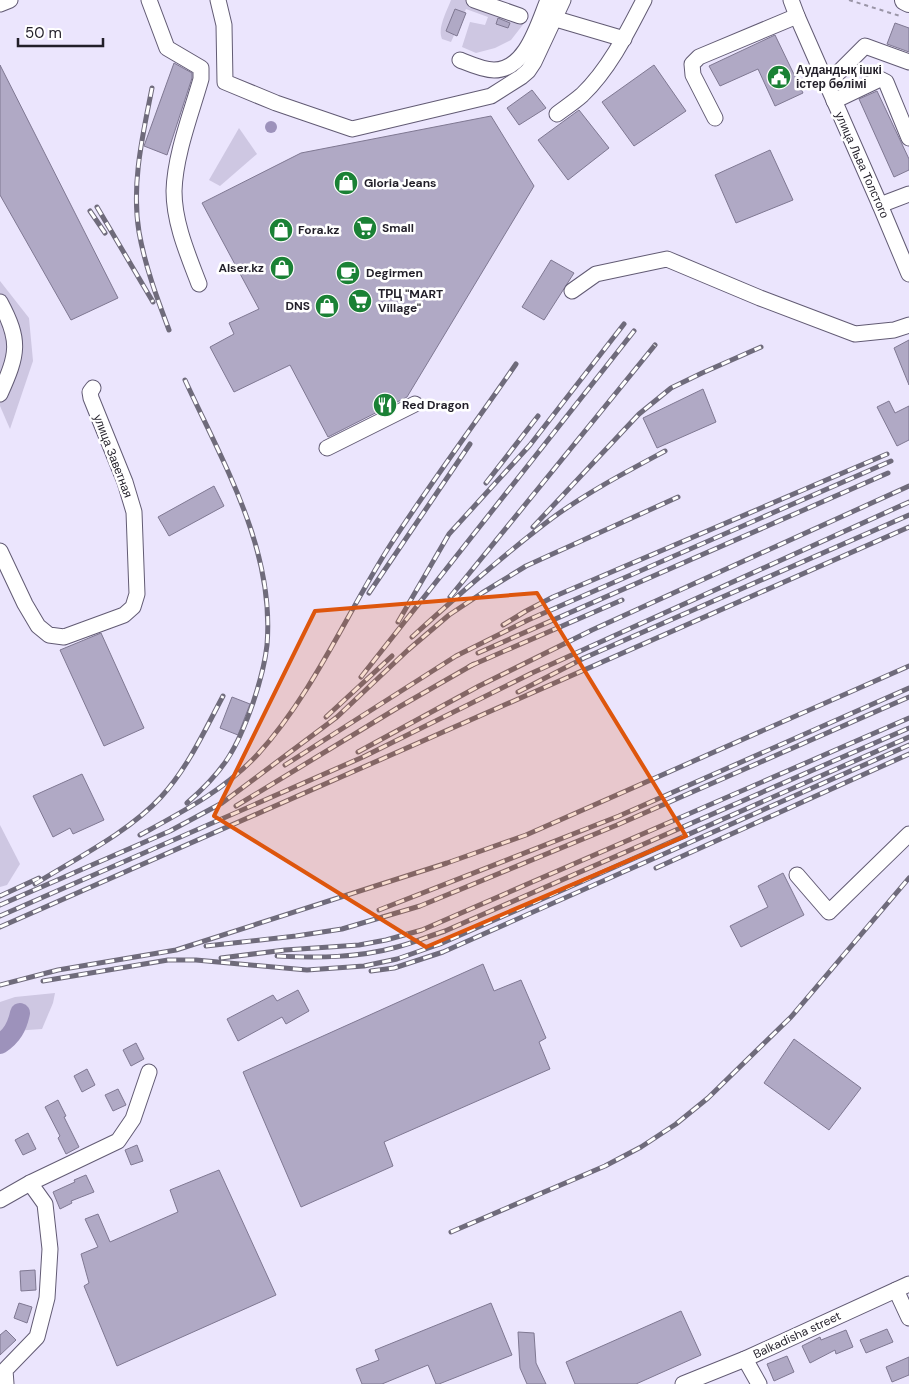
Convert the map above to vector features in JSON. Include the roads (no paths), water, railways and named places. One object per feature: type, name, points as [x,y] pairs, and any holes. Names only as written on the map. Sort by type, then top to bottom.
[{"type":"street","points":[[0,4],[10,0]]},
{"type":"street","points":[[149,0],[168,48],[201,68],[201,79],[178,160],[174,192],[180,232],[199,284]]},
{"type":"street","points":[[218,0],[224,25],[224,82],[276,103],[352,129],[491,96],[528,71],[534,62],[548,17],[548,0]]},
{"type":"street","points":[[474,0],[520,16]]},
{"type":"street","points":[[460,60],[491,70],[502,70],[512,65],[525,52],[548,17],[563,0]]},
{"type":"street","points":[[557,114],[582,94],[604,68],[624,39],[644,0]]},
{"type":"street","name":"улица Льва Толстого","points":[[791,0],[796,16],[909,274]]},
{"type":"street","points":[[715,118],[693,75],[692,64],[699,57],[796,16]]},
{"type":"street","points":[[548,17],[624,39]]},
{"type":"street","points":[[827,84],[865,46],[909,62]]},
{"type":"street","points":[[834,101],[880,79],[886,82],[909,138]]},
{"type":"street","points":[[880,205],[909,194]]},
{"type":"street","points":[[572,291],[596,274],[667,258],[760,298],[856,334],[894,330],[909,325]]},
{"type":"street","points":[[0,302],[10,321],[16,343],[12,366],[0,394]]},
{"type":"street","name":"улица Заветная","points":[[0,551],[25,604],[38,626],[49,635],[64,637],[124,615],[133,607],[137,594],[134,512],[91,398],[90,392],[93,388]]},
{"type":"street","points":[[327,448],[415,404]]},
{"type":"street","points":[[797,875],[829,912],[909,834]]},
{"type":"street","points":[[0,1200],[118,1142],[133,1119],[149,1072]]},
{"type":"street","points":[[6,1384],[5,1370],[37,1337],[47,1298],[50,1249],[45,1204],[30,1184]]},
{"type":"street","points":[[902,1287],[909,1318]]},
{"type":"street","name":"Balkadisha street","points":[[683,1384],[745,1359],[902,1287]]},
{"type":"street","points":[[745,1359],[758,1384]]},
{"type":"waterway","points":[[0,1044],[13,1031],[20,1013]]},
{"type":"railway","points":[[152,88],[139,159],[136,196],[137,214],[145,257],[169,330]]},
{"type":"railway","points":[[97,207],[153,302]]},
{"type":"railway","points":[[90,211],[105,233]]},
{"type":"railway","points":[[398,622],[449,534],[530,445],[624,324]]},
{"type":"railway","points":[[361,677],[634,331]]},
{"type":"railway","points":[[450,597],[655,345]]},
{"type":"railway","points":[[533,527],[639,414],[671,388],[761,347]]},
{"type":"railway","points":[[140,835],[172,818],[232,779],[258,754],[277,731],[312,681],[389,547],[516,364]]},
{"type":"railway","points":[[185,380],[230,475],[255,541],[263,575],[267,610],[267,645],[260,682],[241,734],[220,769],[187,803]]},
{"type":"railway","points":[[486,483],[538,416]]},
{"type":"railway","points":[[369,593],[470,444]]},
{"type":"railway","points":[[412,637],[480,576],[564,509],[665,451]]},
{"type":"railway","points":[[503,625],[553,597],[887,454]]},
{"type":"railway","points":[[285,765],[456,656],[528,620],[891,461]]},
{"type":"railway","points":[[478,653],[888,473]]},
{"type":"railway","points":[[358,752],[479,686],[592,630],[909,486]]},
{"type":"railway","points":[[0,905],[170,831],[222,803],[337,717],[408,650],[449,615],[526,566],[678,497]]},
{"type":"railway","points":[[0,916],[363,757],[532,673],[909,502]]},
{"type":"railway","points":[[518,692],[584,658],[909,515]]},
{"type":"railway","points":[[0,927],[909,527]]},
{"type":"railway","points":[[470,666],[622,600]]},
{"type":"railway","points":[[326,717],[392,656]]},
{"type":"railway","points":[[236,806],[399,707],[474,664]]},
{"type":"railway","points":[[0,985],[58,970],[176,950],[447,863],[526,835],[909,666]]},
{"type":"railway","points":[[379,910],[619,816],[909,688]]},
{"type":"railway","points":[[35,884],[118,833],[148,810],[170,786],[187,762],[223,696]]},
{"type":"railway","points":[[206,946],[342,929],[420,906],[617,825],[909,697]]},
{"type":"railway","points":[[221,958],[285,950],[359,945],[422,930],[909,718]]},
{"type":"railway","points":[[277,956],[322,957],[382,951],[445,931],[909,728]]},
{"type":"railway","points":[[43,981],[168,960],[196,960],[307,970],[364,966],[397,959],[440,944],[909,737]]},
{"type":"railway","points":[[371,971],[394,968],[443,952],[909,745]]},
{"type":"railway","points":[[656,868],[909,754]]},
{"type":"railway","points":[[0,896],[39,878]]},
{"type":"railway","points":[[451,1232],[605,1166],[641,1147],[676,1124],[708,1098],[791,1017],[909,878]]},
{"type":"place","name":"Аудандық ішкі істер бөлімі","points":[[779,77]]},
{"type":"place","name":"Gloria Jeans","points":[[346,183]]},
{"type":"place","name":"Small","points":[[365,228]]},
{"type":"place","name":"Fora.kz","points":[[281,230]]},
{"type":"place","name":"Alser.kz","points":[[282,268]]},
{"type":"place","name":"Degirmen","points":[[348,273]]},
{"type":"place","name":"ТРЦ \"MART Village\"","points":[[360,301]]},
{"type":"place","name":"DNS","points":[[327,306]]},
{"type":"place","name":"Red Dragon","points":[[385,405]]}]
